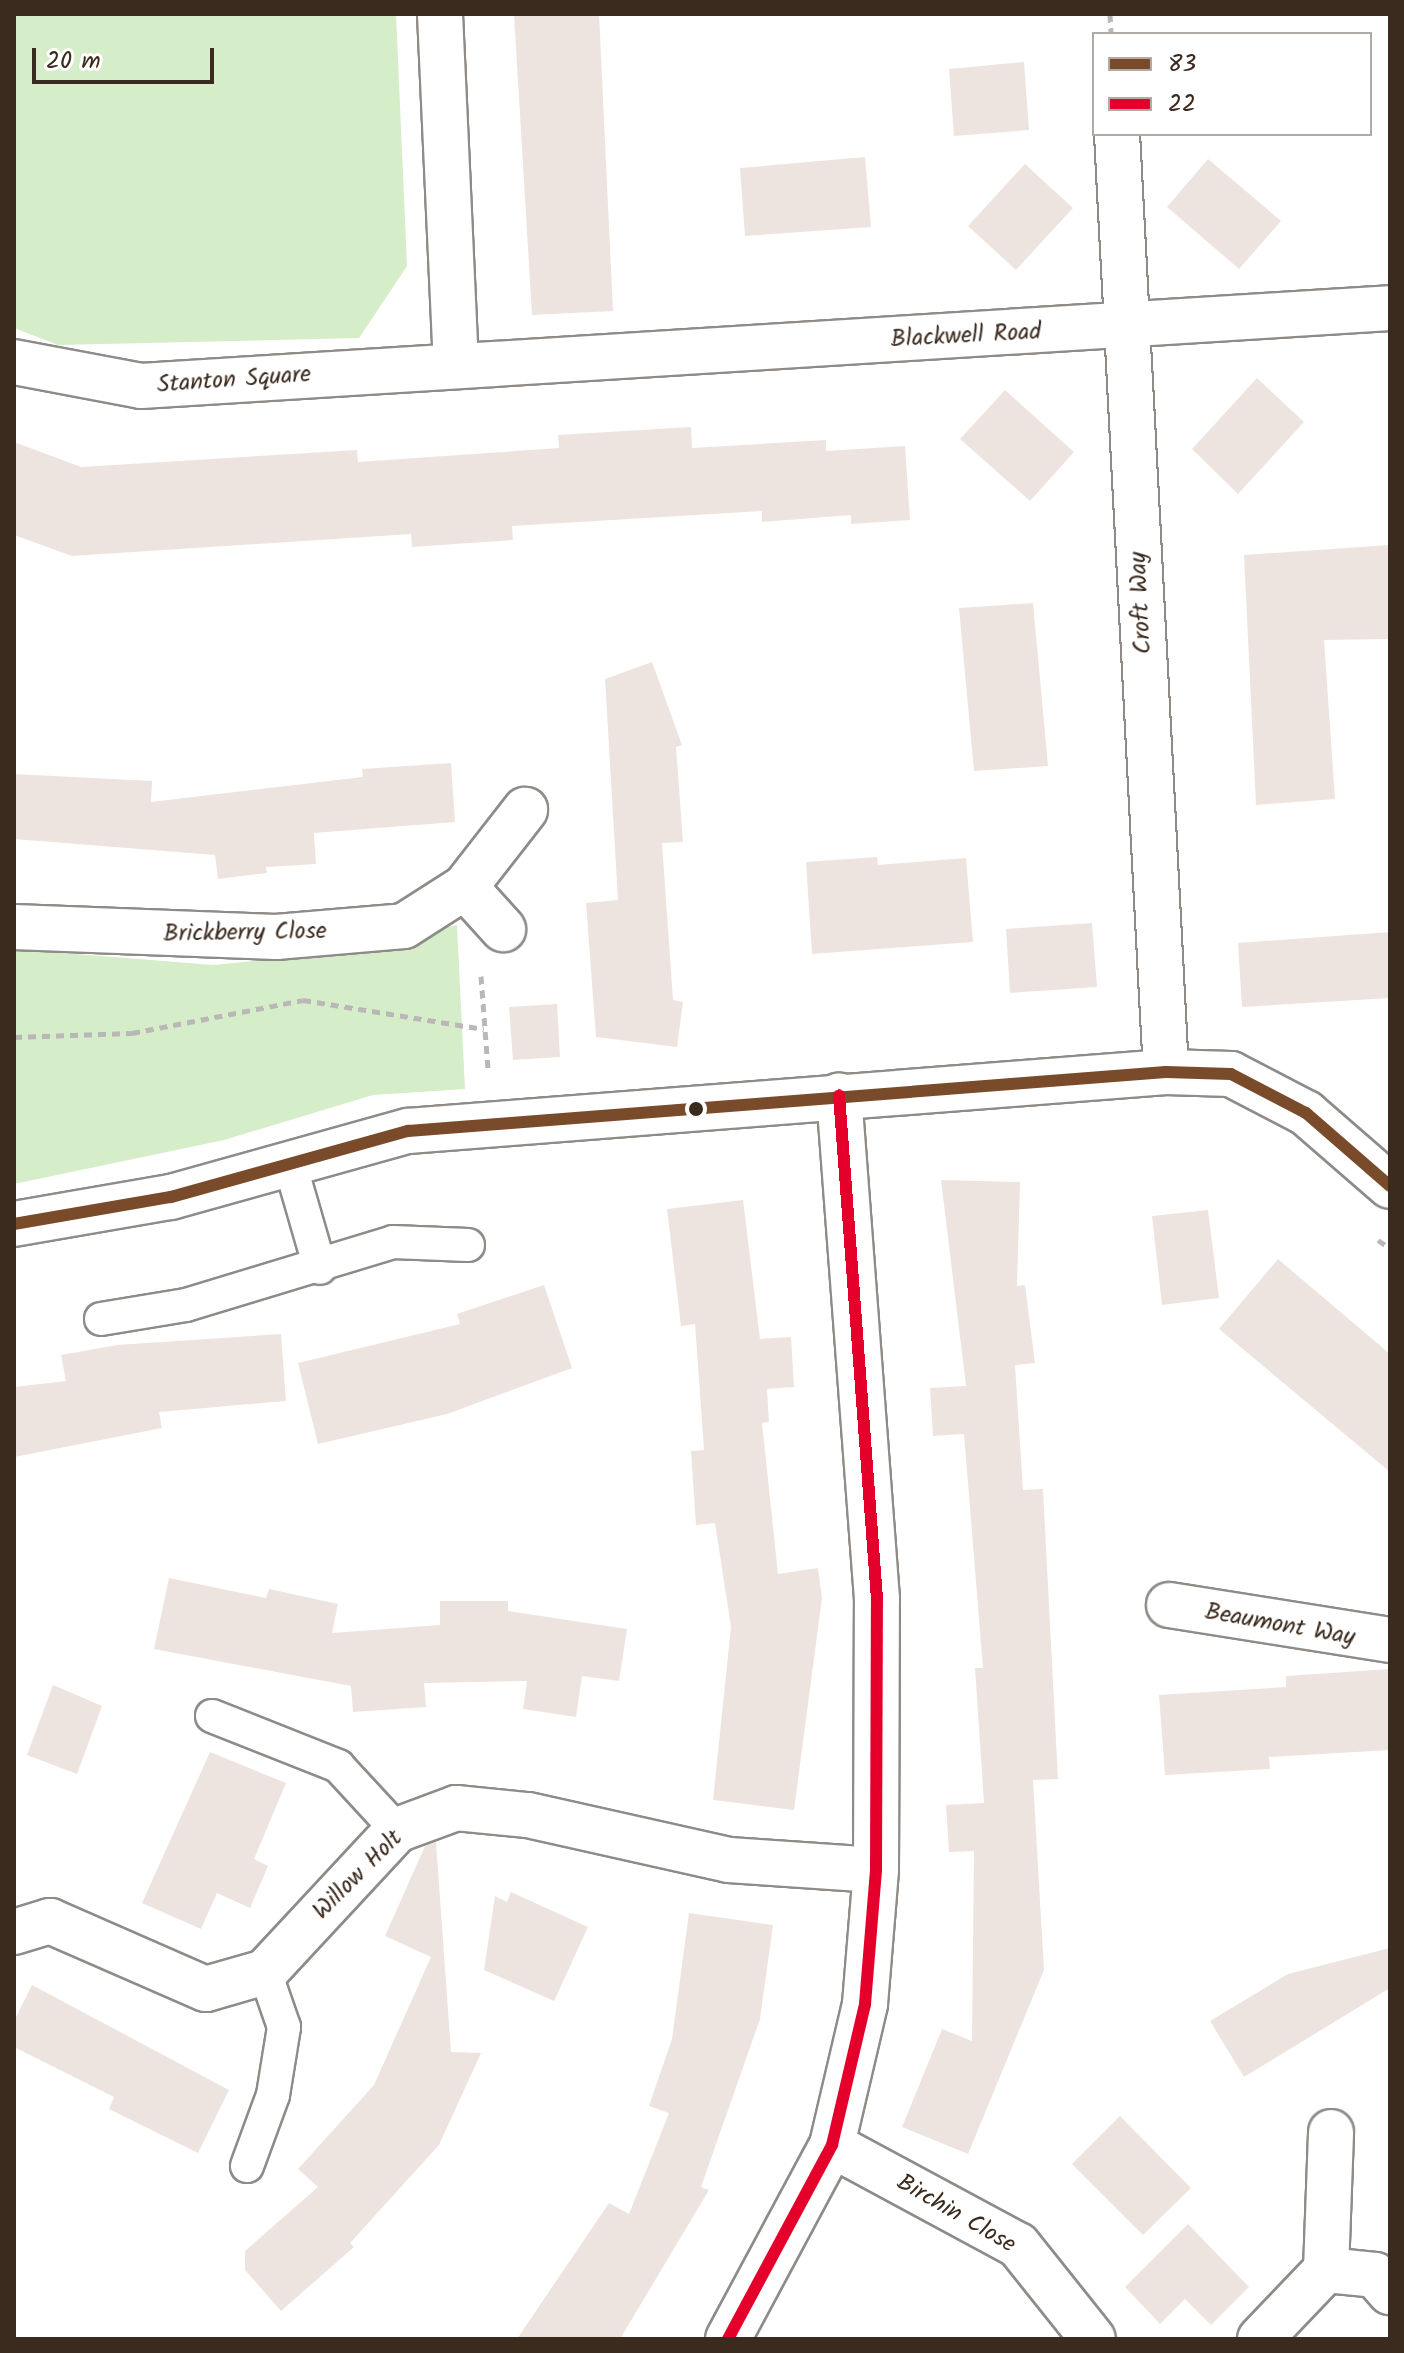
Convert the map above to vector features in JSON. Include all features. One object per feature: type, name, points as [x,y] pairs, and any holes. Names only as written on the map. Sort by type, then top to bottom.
[{"type":"street","points":[[440,14],[456,366]]},
{"type":"street","name":"Croft Way","points":[[1117,136],[1166,1072]]},
{"type":"street","name":"Blackwell Road","points":[[542,362],[1390,308]]},
{"type":"street","name":"Stanton Square","points":[[14,362],[141,386],[542,362]]},
{"type":"street","name":"Brickberry Close","points":[[14,927],[276,937],[404,926],[482,905],[525,810]]},
{"type":"street","points":[[14,1224],[171,1197],[408,1131],[839,1095],[1166,1072],[1231,1074],[1306,1113],[1390,1186]]},
{"type":"street","points":[[728,2339],[832,2145],[865,2004],[876,1870],[877,1599],[839,1095]]},
{"type":"street","name":"Beaumont Way","points":[[1169,1605],[1390,1640]]},
{"type":"street","name":"Willow Holt","points":[[265,1972],[397,1830],[456,1808],[528,1815],[729,1860],[876,1870]]},
{"type":"street","points":[[14,1932],[50,1921],[206,1989],[265,1972]]},
{"type":"street","points":[[1260,2339],[1326,2270],[1331,2132]]},
{"type":"street","name":"Birchin Close","points":[[832,2145],[1018,2245],[1093,2339]]},
{"type":"street","points":[[1326,2270],[1375,2275],[1390,2292]]},
{"type":"lane","points":[[290,1164],[320,1268]]},
{"type":"lane","points":[[101,1319],[186,1305],[320,1268],[393,1242],[468,1245]]},
{"type":"lane","points":[[212,1716],[338,1766],[397,1830]]},
{"type":"lane","points":[[247,2166],[273,2095],[284,2027],[265,1972]]},
{"type":"path","points":[[482,905],[484,1029],[494,1122]]},
{"type":"path","points":[[14,1037],[132,1033],[303,1000],[484,1029]]},
{"type":"path","points":[[1366,1229],[1390,1248]]},
{"type":"green space","points":[[14,14],[396,14],[407,266],[359,338],[58,345],[14,328]]},
{"type":"green space","points":[[457,925],[465,1089],[373,1095],[224,1140],[14,1184],[14,949],[213,965],[323,954]]},
{"type":"building","points":[[514,14],[599,14],[613,311],[532,315]]},
{"type":"building","points":[[1024,62],[1029,130],[954,136],[949,69]]},
{"type":"building","points":[[865,157],[871,227],[745,236],[740,168]]},
{"type":"building","points":[[1208,159],[1281,221],[1239,269],[1167,207]]},
{"type":"building","points":[[1025,164],[1073,208],[1016,270],[968,226]]},
{"type":"building","points":[[1257,378],[1304,422],[1238,494],[1192,449]]},
{"type":"building","points":[[1005,390],[1074,452],[1030,501],[960,439]]},
{"type":"building","points":[[691,427],[692,448],[826,440],[826,451],[905,446],[910,520],[851,524],[851,515],[762,522],[762,511],[512,526],[513,540],[412,547],[411,534],[72,556],[14,535],[14,442],[81,467],[357,450],[358,462],[559,448],[558,435]]},
{"type":"building","points":[[1390,545],[1390,639],[1324,640],[1335,799],[1256,805],[1244,555]]},
{"type":"building","points":[[1033,603],[1048,766],[974,771],[959,608]]},
{"type":"building","points":[[652,662],[682,745],[676,747],[683,842],[662,843],[673,1000],[683,1002],[677,1047],[596,1037],[586,903],[618,900],[605,679]]},
{"type":"building","points":[[451,763],[455,822],[314,833],[316,864],[266,867],[267,873],[218,879],[215,855],[14,839],[14,774],[152,781],[151,802],[363,777],[362,769]]},
{"type":"building","points":[[877,857],[878,865],[966,858],[973,942],[812,954],[806,862]]},
{"type":"building","points":[[1092,923],[1097,987],[1010,993],[1006,929]]},
{"type":"building","points":[[1390,932],[1390,998],[1242,1007],[1238,943]]},
{"type":"building","points":[[557,1004],[560,1057],[513,1060],[509,1007]]},
{"type":"building","points":[[941,1180],[1020,1182],[1017,1286],[1025,1285],[1035,1363],[1015,1365],[1023,1490],[1043,1489],[1058,1779],[1033,1780],[1044,1970],[968,2154],[902,2127],[942,2029],[972,2041],[974,1851],[949,1852],[946,1805],[984,1803],[975,1668],[983,1668],[964,1434],[933,1436],[930,1388],[966,1386]]},
{"type":"building","points":[[743,1200],[760,1339],[791,1337],[794,1387],[767,1389],[769,1422],[762,1423],[778,1574],[818,1568],[822,1598],[794,1810],[713,1800],[731,1627],[715,1523],[696,1525],[691,1451],[704,1450],[695,1324],[681,1326],[667,1209]]},
{"type":"building","points":[[1208,1210],[1219,1298],[1162,1305],[1152,1216]]},
{"type":"building","points":[[1278,1259],[1390,1354],[1390,1472],[1219,1329]]},
{"type":"building","points":[[544,1285],[572,1368],[447,1414],[318,1444],[298,1363],[460,1324],[457,1314]]},
{"type":"building","points":[[281,1334],[286,1401],[159,1412],[162,1428],[14,1457],[14,1387],[66,1381],[61,1355],[117,1345]]},
{"type":"building","points":[[169,1578],[266,1598],[269,1589],[338,1604],[332,1633],[440,1625],[440,1601],[508,1601],[508,1611],[627,1629],[619,1681],[582,1676],[576,1717],[523,1709],[527,1681],[424,1683],[426,1707],[353,1712],[351,1686],[154,1649]]},
{"type":"building","points":[[1390,1669],[1390,1750],[1269,1757],[1270,1769],[1165,1775],[1159,1695],[1286,1687],[1286,1676]]},
{"type":"building","points":[[53,1685],[102,1706],[77,1774],[27,1755]]},
{"type":"building","points":[[210,1752],[286,1783],[254,1859],[268,1866],[250,1908],[217,1893],[201,1929],[142,1903]]},
{"type":"building","points":[[436,1842],[451,2052],[481,2053],[439,2145],[350,2243],[354,2247],[281,2311],[245,2270],[245,2251],[318,2187],[298,2169],[374,2085],[431,1957],[385,1936],[425,1846]]},
{"type":"building","points":[[511,1892],[588,1927],[554,2001],[484,1970],[495,1896],[507,1902]]},
{"type":"building","points":[[689,1913],[773,1925],[760,2019],[701,2187],[709,2190],[620,2339],[517,2339],[609,2203],[629,2214],[669,2113],[649,2106],[672,2039]]},
{"type":"building","points":[[1390,1948],[1390,1988],[1244,2077],[1210,2021],[1288,1974]]},
{"type":"building","points":[[32,1985],[229,2090],[198,2153],[109,2109],[114,2097],[14,2047],[14,2021]]},
{"type":"building","points":[[1120,2116],[1191,2188],[1143,2235],[1072,2164]]},
{"type":"building","points":[[1188,2224],[1249,2287],[1211,2325],[1185,2299],[1160,2324],[1125,2287]]},
{"type":"transit line","name":"83","points":[[14,1224],[171,1197],[408,1131],[1166,1072],[1231,1074],[1306,1113],[1390,1186]]},
{"type":"transit line","name":"22","points":[[728,2339],[832,2145],[865,2004],[876,1870],[877,1599],[839,1095]]}]
